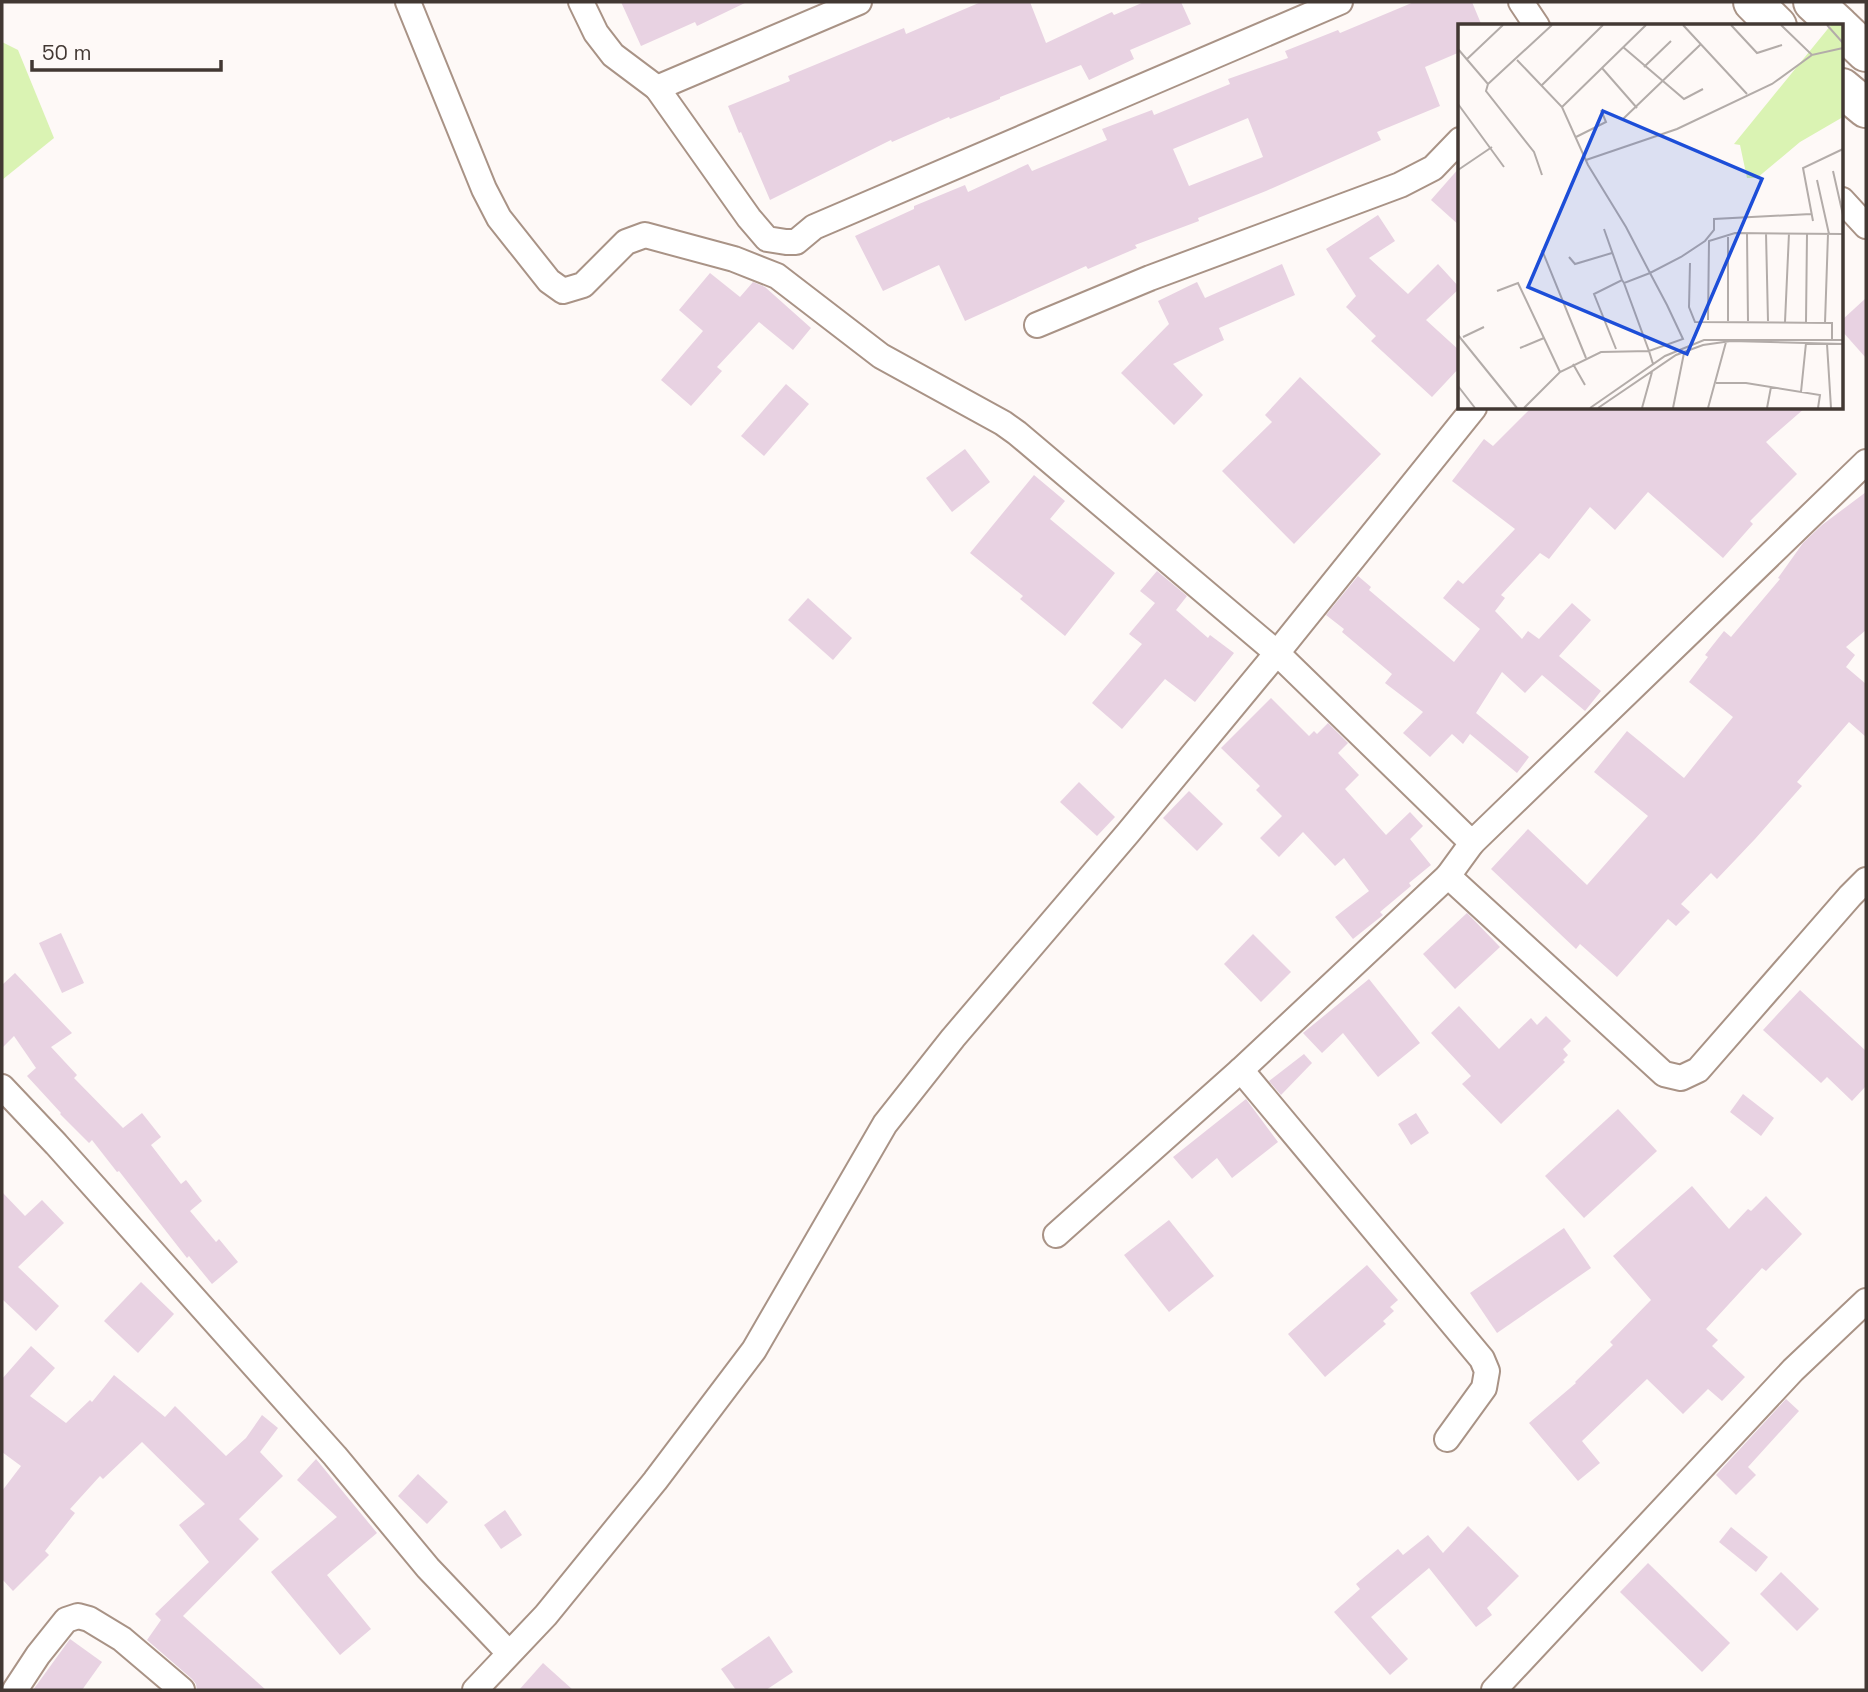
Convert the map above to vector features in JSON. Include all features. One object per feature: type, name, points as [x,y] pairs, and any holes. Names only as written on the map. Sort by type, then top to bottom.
[{"type":"main road","points":[[1753,2],[1775,24]]},
{"type":"main road","points":[[1813,2],[1838,24]]},
{"type":"main road","points":[[1843,89],[1866,108]]},
{"type":"street","points":[[408,2],[484,189],[499,218],[549,281],[562,291],[583,285],[626,242],[645,235],[734,259],[777,276],[881,356],[1017,433],[1277,653],[1472,843]]},
{"type":"street","points":[[581,2],[596,33],[613,55],[657,88],[749,218],[767,239],[786,242],[796,242],[814,227],[1340,2]]},
{"type":"street","points":[[657,88],[859,2]]},
{"type":"street","points":[[1521,2],[1536,24]]},
{"type":"street","points":[[1037,325],[1150,278],[1400,185],[1433,168],[1458,142]]},
{"type":"street","points":[[1843,201],[1866,226]]},
{"type":"street","points":[[475,1690],[546,1615],[655,1481],[754,1350],[886,1124],[953,1038],[1277,653],[1472,410]]},
{"type":"street","points":[[1056,1236],[1241,1070],[1448,876],[1472,843],[1866,462]]},
{"type":"street","points":[[1448,876],[1664,1074],[1681,1078],[1698,1070],[1866,880]]},
{"type":"street","points":[[1241,1070],[1482,1359],[1486,1371],[1484,1388],[1447,1439]]},
{"type":"street","points":[[2,1087],[335,1456],[428,1568],[509,1653]]},
{"type":"street","points":[[1494,1690],[1793,1370],[1866,1301]]},
{"type":"street","points":[[15,1690],[66,1620],[78,1616],[89,1619],[122,1639],[182,1690]]},
{"type":"green space","points":[[2,42],[18,50],[54,138],[2,180]]},
{"type":"building","points":[[621,2],[747,2],[697,26],[695,22],[641,46]]},
{"type":"building","points":[[981,2],[1030,2],[1046,43],[1112,12],[1114,15],[1144,2],[1181,2],[1191,24],[1130,50],[1134,59],[1089,80],[1081,65],[892,142],[891,140],[770,200],[728,106],[790,81],[788,76],[904,28],[906,34]]},
{"type":"building","points":[[1414,2],[1472,2],[1481,24],[1458,24],[1458,53],[1425,67],[1440,106],[1377,132],[1381,140],[1198,218],[1199,221],[1135,245],[1137,248],[1088,269],[1086,266],[965,321],[939,265],[883,291],[855,236],[914,209],[914,206],[965,185],[968,192],[1028,164],[1032,171],[1107,140],[1102,129],[1152,110],[1154,115],[1230,84],[1228,79],[1288,58],[1285,51],[1338,30],[1340,33]],"holes":[[[1248,118],[1263,157],[1189,186],[1173,149]]]},
{"type":"building","points":[[1458,169],[1458,224],[1431,200]]},
{"type":"building","points":[[1378,215],[1395,241],[1369,258],[1408,294],[1438,264],[1458,286],[1458,290],[1426,320],[1458,349],[1458,369],[1432,397],[1371,341],[1376,336],[1346,307],[1356,296],[1326,249]]},
{"type":"building","points":[[1282,264],[1295,295],[1219,328],[1224,340],[1173,364],[1203,395],[1174,425],[1121,373],[1169,324],[1158,301],[1197,282],[1205,298]]},
{"type":"building","points":[[710,273],[740,297],[753,282],[765,287],[811,328],[793,350],[759,322],[717,367],[722,371],[691,406],[661,380],[703,331],[679,310]]},
{"type":"building","points":[[1866,298],[1866,358],[1843,332],[1843,319]]},
{"type":"building","points":[[1300,377],[1381,454],[1294,544],[1222,471],[1272,422],[1265,415]]},
{"type":"building","points":[[786,384],[809,404],[764,456],[741,436]]},
{"type":"building","points":[[1529,410],[1803,410],[1766,442],[1797,474],[1750,521],[1753,524],[1723,558],[1648,492],[1615,530],[1590,507],[1549,559],[1540,553],[1501,595],[1505,598],[1495,611],[1522,639],[1528,631],[1539,639],[1572,603],[1591,620],[1559,656],[1601,691],[1585,711],[1542,675],[1525,693],[1502,672],[1476,713],[1529,757],[1517,773],[1470,734],[1463,744],[1452,734],[1430,757],[1403,733],[1423,712],[1385,683],[1392,674],[1326,615],[1358,576],[1371,587],[1369,590],[1454,662],[1480,629],[1443,598],[1458,580],[1463,584],[1515,529],[1452,481],[1484,439],[1493,446]]},
{"type":"building","points":[[965,449],[990,482],[952,512],[926,478]]},
{"type":"building","points":[[1034,475],[1065,501],[1050,519],[1115,573],[1065,636],[1020,599],[1023,596],[970,553]]},
{"type":"building","points":[[1866,492],[1866,630],[1846,647],[1855,655],[1846,667],[1866,684],[1866,737],[1849,722],[1797,782],[1802,786],[1755,839],[1717,879],[1711,873],[1681,904],[1690,912],[1676,926],[1668,919],[1617,977],[1580,944],[1576,949],[1491,869],[1528,829],[1587,885],[1648,816],[1594,772],[1627,731],[1684,778],[1733,717],[1689,682],[1708,657],[1705,655],[1724,631],[1731,637],[1780,579],[1778,578],[1803,543]]},
{"type":"building","points":[[1157,571],[1187,596],[1176,610],[1208,638],[1210,635],[1234,653],[1195,702],[1165,679],[1122,729],[1092,703],[1142,644],[1129,634],[1155,603],[1140,591]]},
{"type":"building","points":[[808,598],[852,638],[833,660],[788,620]]},
{"type":"building","points":[[1271,698],[1309,736],[1314,731],[1317,734],[1328,723],[1348,743],[1338,753],[1359,775],[1345,789],[1386,835],[1410,812],[1423,826],[1410,839],[1431,865],[1380,912],[1383,915],[1353,939],[1335,917],[1369,891],[1344,858],[1335,866],[1303,832],[1279,857],[1260,838],[1282,816],[1256,790],[1260,786],[1221,748]]},
{"type":"building","points":[[1079,782],[1115,817],[1097,836],[1060,802]]},
{"type":"building","points":[[1189,791],[1223,824],[1197,851],[1163,818]]},
{"type":"building","points":[[1467,913],[1500,947],[1455,989],[1423,954]]},
{"type":"building","points":[[61,933],[84,983],[62,993],[39,943]]},
{"type":"building","points":[[1253,934],[1291,972],[1261,1002],[1224,964]]},
{"type":"building","points":[[15,973],[72,1033],[51,1047],[77,1075],[74,1078],[123,1128],[142,1113],[161,1137],[151,1145],[181,1184],[186,1180],[202,1201],[190,1211],[216,1242],[219,1239],[238,1262],[212,1284],[189,1256],[187,1258],[92,1140],[89,1143],[27,1076],[36,1068],[14,1036],[2,1048],[2,985]]},
{"type":"building","points":[[1369,979],[1420,1043],[1378,1077],[1343,1033],[1322,1053],[1303,1033]]},
{"type":"building","points":[[1800,990],[1866,1051],[1866,1086],[1852,1101],[1827,1077],[1821,1083],[1763,1030]]},
{"type":"building","points":[[1459,1006],[1499,1049],[1531,1018],[1537,1025],[1546,1016],[1571,1041],[1563,1049],[1568,1055],[1563,1060],[1565,1062],[1501,1124],[1462,1084],[1471,1076],[1431,1033]]},
{"type":"building","points":[[1304,1054],[1312,1063],[1281,1095],[1269,1081]]},
{"type":"building","points":[[1743,1094],[1774,1118],[1761,1136],[1730,1112]]},
{"type":"building","points":[[1246,1099],[1278,1142],[1232,1178],[1217,1158],[1192,1179],[1173,1157]]},
{"type":"building","points":[[1618,1109],[1657,1151],[1584,1218],[1545,1176]]},
{"type":"building","points":[[1416,1113],[1429,1133],[1411,1145],[1398,1124]]},
{"type":"building","points":[[1692,1186],[1729,1229],[1748,1209],[1751,1211],[1766,1196],[1802,1234],[1766,1271],[1762,1268],[1706,1329],[1718,1340],[1712,1346],[1745,1377],[1722,1401],[1708,1389],[1683,1414],[1647,1379],[1582,1441],[1600,1463],[1578,1481],[1529,1423],[1576,1383],[1613,1345],[1610,1342],[1651,1300],[1613,1256]]},
{"type":"building","points":[[2,1192],[25,1216],[42,1200],[64,1223],[18,1267],[59,1306],[36,1331],[2,1299]]},
{"type":"building","points":[[1169,1220],[1214,1276],[1169,1312],[1124,1255]]},
{"type":"building","points":[[1564,1228],[1591,1268],[1497,1333],[1470,1293]]},
{"type":"building","points":[[1367,1265],[1398,1300],[1390,1307],[1394,1311],[1383,1321],[1386,1324],[1325,1377],[1288,1334]]},
{"type":"building","points":[[141,1282],[174,1314],[138,1353],[104,1321]]},
{"type":"building","points":[[31,1346],[55,1368],[30,1396],[66,1423],[90,1400],[92,1402],[114,1375],[165,1417],[175,1406],[226,1456],[246,1438],[262,1415],[278,1428],[260,1452],[283,1476],[239,1519],[259,1539],[183,1616],[266,1690],[197,1690],[192,1679],[147,1640],[161,1620],[155,1614],[209,1562],[179,1525],[205,1504],[142,1442],[103,1479],[100,1476],[70,1509],[75,1513],[45,1551],[49,1555],[13,1591],[2,1579],[2,1491],[21,1466],[2,1452],[2,1379]]},
{"type":"building","points":[[1786,1399],[1799,1411],[1748,1467],[1756,1475],[1736,1495],[1716,1475]]},
{"type":"building","points":[[316,1459],[377,1533],[327,1575],[371,1629],[340,1655],[271,1572],[337,1517],[297,1480]]},
{"type":"building","points":[[418,1474],[448,1502],[427,1524],[398,1496]]},
{"type":"building","points":[[505,1510],[522,1535],[501,1549],[484,1525]]},
{"type":"building","points":[[1468,1526],[1519,1576],[1487,1608],[1492,1615],[1476,1627],[1429,1568],[1371,1617],[1408,1659],[1390,1675],[1334,1612],[1360,1589],[1356,1584],[1398,1549],[1403,1555],[1428,1535],[1443,1553]]},
{"type":"building","points":[[1731,1527],[1768,1557],[1756,1572],[1719,1542]]},
{"type":"building","points":[[1648,1563],[1730,1643],[1702,1672],[1620,1592]]},
{"type":"building","points":[[1781,1572],[1819,1609],[1797,1631],[1760,1594]]},
{"type":"building","points":[[769,1636],[793,1672],[766,1690],[736,1690],[721,1669]]},
{"type":"building","points":[[70,1639],[102,1662],[82,1690],[33,1690]]},
{"type":"building","points":[[543,1663],[573,1690],[519,1690]]}]
